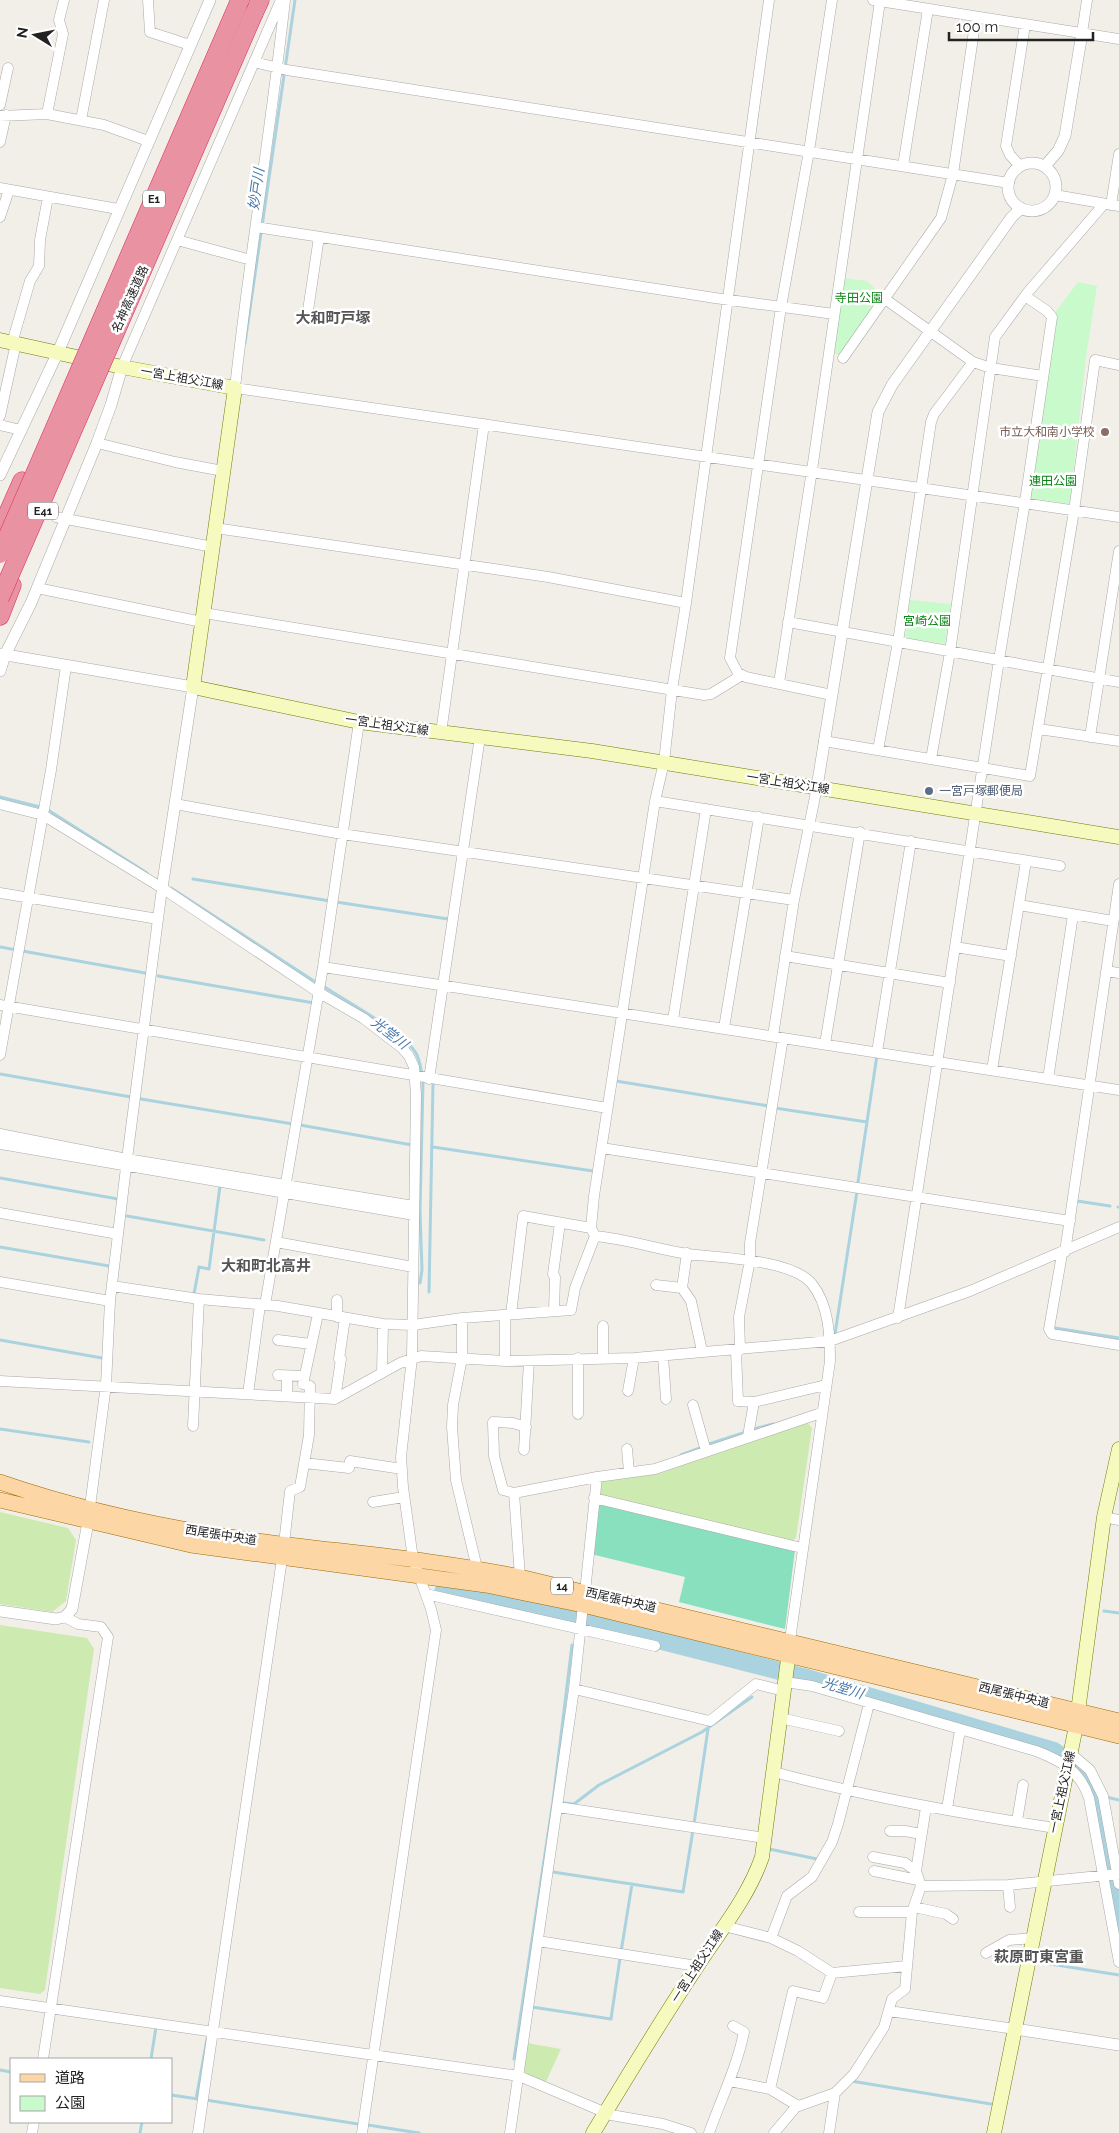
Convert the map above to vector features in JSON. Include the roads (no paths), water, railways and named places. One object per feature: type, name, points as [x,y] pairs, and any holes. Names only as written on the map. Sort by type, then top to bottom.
[{"type":"highway","points":[[0,531],[61,396],[248,5]]},
{"type":"highway","name":"E41","points":[[0,616],[88,407],[211,127],[248,5]]},
{"type":"highway","name":"名神高速道路","points":[[0,554],[248,5]]},
{"type":"highway","name":"名神高速道路","points":[[0,598],[248,5]]},
{"type":"main road","name":"一宮上祖父江線","points":[[9,342],[122,367],[235,388],[193,687],[359,722],[664,762],[1119,837]]},
{"type":"main road","name":"一宮上祖父江線","points":[[994,2133],[1076,1726],[1104,1517],[1119,1449]]},
{"type":"main road","name":"西尾張中央道","points":[[0,1482],[88,1515],[191,1545],[413,1559],[477,1568],[520,1577],[583,1613]]},
{"type":"main road","name":"西尾張中央道","points":[[0,1500],[88,1515]]},
{"type":"main road","name":"西尾張中央道","points":[[283,1552],[418,1576],[486,1585],[786,1669],[1119,1736]]},
{"type":"main road","name":"一宮上祖父江線","points":[[593,2133],[757,1872],[765,1838],[786,1669]]},
{"type":"main road","name":"西尾張中央道","points":[[786,1669],[1078,1710],[1119,1721]]},
{"type":"street","points":[[47,114],[63,34],[59,20],[64,0]]},
{"type":"street","points":[[81,120],[104,0]]},
{"type":"street","points":[[148,0],[150,32],[190,44]]},
{"type":"street","points":[[0,475],[58,352],[118,209],[210,0]]},
{"type":"street","points":[[0,671],[2,654],[37,588],[61,517],[97,443],[112,405],[122,367],[281,0]]},
{"type":"street","points":[[285,0],[281,69],[260,228],[251,260],[235,388],[759,465],[812,470],[1119,517]]},
{"type":"street","points":[[112,1286],[200,1299],[263,1305],[383,1324],[413,1325],[462,1318],[571,1310],[575,1288],[593,1232],[607,1108],[655,801],[664,762],[672,690],[686,603],[769,0]]},
{"type":"street","points":[[832,0],[809,151],[781,307],[730,658],[732,666],[742,675],[832,695]]},
{"type":"street","points":[[1044,166],[1058,151],[1065,136],[1087,0]]},
{"type":"street","points":[[778,682],[812,470],[857,159],[876,1],[910,3],[928,9],[1119,39]]},
{"type":"street","points":[[903,166],[928,9]]},
{"type":"street","points":[[843,358],[941,218],[953,174],[976,17]]},
{"type":"street","points":[[1020,166],[1010,155],[1006,146],[1025,25]]},
{"type":"street","points":[[254,62],[281,69],[1009,183]]},
{"type":"street","points":[[0,105],[8,68]]},
{"type":"street","points":[[0,142],[3,116],[47,114],[104,125],[148,141]]},
{"type":"street","points":[[931,759],[950,652],[995,336],[1025,296],[1111,205],[1119,154]]},
{"type":"street","points":[[1032,163],[1044,166],[1055,179],[1054,195],[1050,202],[1037,210],[1021,208],[1011,197],[1009,183],[1015,170],[1020,166],[1032,163]]},
{"type":"street","points":[[0,217],[4,189],[118,209]]},
{"type":"street","points":[[1054,195],[1111,205]]},
{"type":"street","points":[[0,416],[9,342],[30,281],[39,266],[40,240],[48,197]]},
{"type":"street","points":[[826,1385],[754,1402],[738,1401],[739,1316],[750,1260],[750,1243],[762,1172],[778,1037],[785,956],[794,900],[817,788],[875,422],[883,400],[1011,218],[1021,208]]},
{"type":"street","points":[[260,228],[728,300],[834,314]]},
{"type":"street","points":[[307,317],[318,237]]},
{"type":"street","points":[[176,240],[251,260]]},
{"type":"street","points":[[898,1318],[1052,317],[1048,311],[1025,296]]},
{"type":"street","points":[[885,299],[973,362],[991,368],[1043,376]]},
{"type":"street","points":[[824,741],[1030,776],[1074,511],[1095,360],[1119,365]]},
{"type":"street","points":[[878,750],[898,642],[934,414],[973,362]]},
{"type":"street","points":[[441,733],[484,424]]},
{"type":"street","points":[[0,425],[21,430]]},
{"type":"street","points":[[97,443],[175,462],[223,471]]},
{"type":"street","points":[[61,517],[213,547]]},
{"type":"street","points":[[215,528],[548,577],[686,603]]},
{"type":"street","points":[[1090,737],[1119,551]]},
{"type":"street","points":[[37,588],[203,617],[452,654],[704,695],[711,694],[742,675]]},
{"type":"street","points":[[788,622],[1119,682]]},
{"type":"street","points":[[0,1611],[56,1619],[65,1617],[72,1609],[88,1515],[106,1385],[110,1302],[143,1030],[162,888],[193,687],[2,654]]},
{"type":"street","points":[[0,1055],[4,1006],[19,948],[43,815],[66,666]]},
{"type":"street","points":[[248,1394],[323,967],[359,722]]},
{"type":"street","points":[[1038,729],[1119,741]]},
{"type":"street","points":[[362,2133],[436,1630],[426,1594],[413,1559],[404,1497],[402,1440],[412,1358],[414,1210],[423,1078],[442,986],[480,737]]},
{"type":"street","points":[[655,801],[860,832],[1060,866]]},
{"type":"street","points":[[0,804],[43,815],[319,988],[402,1048],[423,1078]]},
{"type":"street","points":[[175,804],[342,834],[794,900]]},
{"type":"street","points":[[673,1020],[706,809]]},
{"type":"street","points":[[724,1028],[759,817]]},
{"type":"street","points":[[825,1044],[860,832]]},
{"type":"street","points":[[877,1052],[911,841]]},
{"type":"street","points":[[992,1070],[1026,860]]},
{"type":"street","points":[[1119,884],[1070,1221],[1049,1329],[1052,1334],[1119,1346]]},
{"type":"street","points":[[0,894],[158,920]]},
{"type":"street","points":[[1018,906],[1114,921]]},
{"type":"street","points":[[1048,1078],[1073,915]]},
{"type":"street","points":[[955,947],[1011,956]]},
{"type":"street","points":[[785,956],[950,983]]},
{"type":"street","points":[[323,967],[1119,1090]]},
{"type":"street","points":[[1106,972],[1119,974]]},
{"type":"street","points":[[4,1006],[607,1108]]},
{"type":"street","points":[[0,1134],[126,1163]]},
{"type":"street","points":[[0,1144],[414,1210]]},
{"type":"street","points":[[602,1148],[1070,1221]]},
{"type":"street","points":[[0,1213],[118,1234]]},
{"type":"street","points":[[504,1361],[508,1314],[523,1216],[687,1253],[750,1260],[784,1269],[812,1283],[821,1300],[830,1341],[826,1385],[786,1669]]},
{"type":"street","points":[[554,1311],[555,1277],[553,1274],[560,1223]]},
{"type":"street","points":[[0,1380],[334,1399],[412,1358],[462,1358],[504,1361],[603,1357],[634,1358],[830,1341],[970,1292],[1119,1227]]},
{"type":"street","points":[[276,1242],[413,1267]]},
{"type":"street","points":[[687,1253],[682,1288],[691,1301],[702,1351]]},
{"type":"street","points":[[0,1282],[110,1302]]},
{"type":"street","points":[[656,1285],[682,1288]]},
{"type":"street","points":[[193,1426],[200,1299]]},
{"type":"street","points":[[334,1399],[342,1360],[339,1359],[341,1318],[337,1300]]},
{"type":"street","points":[[198,2133],[283,1552],[290,1491],[300,1487],[309,1436],[310,1386],[303,1384],[318,1314]]},
{"type":"street","points":[[462,1318],[462,1358],[453,1405],[452,1427],[456,1480],[477,1568]]},
{"type":"street","points":[[382,1373],[383,1324]]},
{"type":"street","points":[[603,1326],[603,1357]]},
{"type":"street","points":[[278,1340],[311,1344]]},
{"type":"street","points":[[662,1356],[666,1399]]},
{"type":"street","points":[[578,1358],[578,1414]]},
{"type":"street","points":[[628,1392],[634,1358]]},
{"type":"street","points":[[524,1450],[529,1360]]},
{"type":"street","points":[[287,1395],[283,1376],[304,1376]]},
{"type":"street","points":[[748,1436],[754,1402]]},
{"type":"street","points":[[693,1405],[706,1451]]},
{"type":"street","points":[[526,1427],[514,1423],[493,1422],[494,1456],[503,1490],[514,1493],[655,1468],[821,1413]]},
{"type":"street","points":[[627,1449],[629,1472]]},
{"type":"street","points":[[304,1463],[349,1468],[350,1461],[402,1468]]},
{"type":"street","points":[[510,2133],[574,1689],[597,1477]]},
{"type":"street","points":[[514,1493],[520,1577]]},
{"type":"street","points":[[373,1502],[404,1497]]},
{"type":"street","points":[[594,1498],[802,1548]]},
{"type":"street","points":[[1104,1517],[1119,1520]]},
{"type":"street","points":[[426,1594],[583,1613],[655,1646]]},
{"type":"street","points":[[44,2058],[108,1637],[101,1627],[78,1624],[65,1617]]},
{"type":"street","points":[[574,1689],[710,1721],[756,1684],[786,1669]]},
{"type":"street","points":[[786,1669],[812,1686],[868,1704],[1036,1751],[1054,1758],[1069,1760],[1090,1798],[1113,1876],[1119,1962]]},
{"type":"street","points":[[771,1938],[787,1896],[812,1877],[832,1842],[847,1791],[868,1704]]},
{"type":"street","points":[[780,1718],[839,1731]]},
{"type":"street","points":[[947,1809],[960,1730]]},
{"type":"street","points":[[774,1772],[847,1791],[926,1807],[1055,1828]]},
{"type":"street","points":[[1017,1821],[1023,1785]]},
{"type":"street","points":[[558,1807],[765,1838]]},
{"type":"street","points":[[774,2133],[782,2126],[791,2111],[798,2106],[835,2093],[854,2074],[884,2027],[892,1999],[905,1989],[913,1910],[919,1879],[921,1834],[926,1807]]},
{"type":"street","points":[[890,1831],[921,1834]]},
{"type":"street","points":[[872,1857],[904,1863],[919,1879]]},
{"type":"street","points":[[874,1871],[919,1879],[1008,1885],[1113,1876]]},
{"type":"street","points":[[1008,1885],[1010,1907]]},
{"type":"street","points":[[859,1912],[913,1910],[946,1914],[953,1919]]},
{"type":"street","points":[[724,1926],[771,1938],[832,1973],[907,1966]]},
{"type":"street","points":[[986,1953],[1009,1940],[1033,1938]]},
{"type":"street","points":[[538,1941],[697,1966]]},
{"type":"street","points":[[770,2089],[793,1991],[823,1998],[832,1973]]},
{"type":"street","points":[[0,2001],[518,2076],[605,2113],[662,2124],[691,2133]]},
{"type":"street","points":[[889,2010],[1119,2045]]},
{"type":"street","points":[[709,2133],[730,2081],[744,2032],[732,2026]]},
{"type":"street","points":[[730,2081],[770,2089],[798,2106]]},
{"type":"street","points":[[829,2133],[835,2093]]},
{"type":"waterway","name":"妙戸川","points":[[245,343],[295,0]]},
{"type":"waterway","points":[[0,797],[40,807]]},
{"type":"waterway","points":[[48,810],[147,873]]},
{"type":"waterway","points":[[193,879],[330,901]]},
{"type":"waterway","name":"光堂川","points":[[171,888],[317,983]]},
{"type":"waterway","points":[[336,902],[448,919]]},
{"type":"waterway","points":[[0,947],[145,973]]},
{"type":"waterway","points":[[158,976],[314,1003]]},
{"type":"waterway","name":"光堂川","points":[[323,986],[388,1027],[411,1046],[417,1055],[423,1082],[420,1211],[422,1270],[420,1283]]},
{"type":"waterway","points":[[858,1182],[877,1055]]},
{"type":"waterway","points":[[0,1074],[131,1097]]},
{"type":"waterway","points":[[616,1081],[769,1106]]},
{"type":"waterway","points":[[429,1292],[433,1083]]},
{"type":"waterway","points":[[141,1099],[293,1124]]},
{"type":"waterway","points":[[775,1108],[867,1122]]},
{"type":"waterway","points":[[300,1125],[412,1145]]},
{"type":"waterway","points":[[433,1147],[593,1171]]},
{"type":"waterway","points":[[0,1178],[118,1199]]},
{"type":"waterway","points":[[194,1294],[199,1267],[209,1269],[220,1186]]},
{"type":"waterway","points":[[835,1334],[857,1191]]},
{"type":"waterway","points":[[1077,1201],[1110,1206]]},
{"type":"waterway","points":[[127,1216],[264,1240]]},
{"type":"waterway","points":[[0,1247],[109,1266]]},
{"type":"waterway","points":[[1055,1328],[1119,1338]]},
{"type":"waterway","points":[[0,1340],[102,1358]]},
{"type":"waterway","points":[[754,1429],[773,1424]]},
{"type":"waterway","points":[[0,1429],[89,1442]]},
{"type":"waterway","points":[[709,1444],[746,1432]]},
{"type":"waterway","points":[[681,1455],[700,1448]]},
{"type":"waterway","name":"光堂川","points":[[443,1592],[611,1628],[803,1677],[1054,1751],[1080,1770],[1096,1798],[1119,1923]]},
{"type":"waterway","points":[[1104,1611],[1119,1613]]},
{"type":"waterway","points":[[514,2059],[553,1801],[572,1645]]},
{"type":"waterway","points":[[564,1803],[574,1804],[599,1785],[702,1732],[752,1697]]},
{"type":"waterway","points":[[694,1824],[708,1729]]},
{"type":"waterway","points":[[1106,1797],[1119,1800]]},
{"type":"waterway","points":[[553,1872],[683,1892],[693,1830],[695,1830]]},
{"type":"waterway","points":[[769,1849],[817,1859]]},
{"type":"waterway","points":[[621,1952],[632,1884]]},
{"type":"waterway","points":[[532,2007],[611,2019],[620,1958]]},
{"type":"waterway","points":[[1038,1962],[1119,1975]]},
{"type":"waterway","points":[[151,2058],[156,2027]]},
{"type":"waterway","points":[[196,2099],[207,2039]]},
{"type":"waterway","points":[[0,2070],[10,2072]]},
{"type":"waterway","points":[[851,2081],[991,2104]]},
{"type":"waterway","points":[[172,2095],[198,2099]]},
{"type":"waterway","points":[[206,2100],[358,2124]]},
{"type":"waterway","points":[[140,2133],[142,2123]]},
{"type":"waterway","points":[[368,2125],[419,2133]]},
{"type":"place","name":"市立大和南小学校","points":[[1105,432]]},
{"type":"place","name":"一宮戸塚郵便局","points":[[929,791]]},
{"type":"district","name":"大和町戸塚","points":[[333,318]]},
{"type":"district","name":"大和町北高井","points":[[266,1266]]},
{"type":"district","name":"萩原町東宮重","points":[[1039,1957]]},
{"type":"park label","name":"寺田公園","points":[[859,298]]},
{"type":"park label","name":"連田公園","points":[[1053,481]]},
{"type":"park label","name":"宮崎公園","points":[[927,621]]}]
